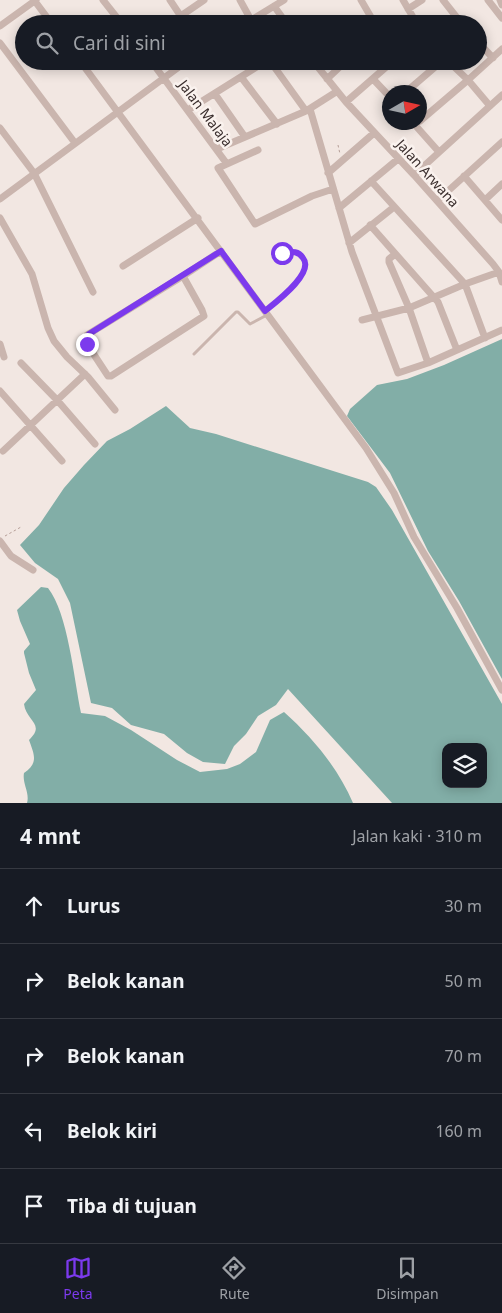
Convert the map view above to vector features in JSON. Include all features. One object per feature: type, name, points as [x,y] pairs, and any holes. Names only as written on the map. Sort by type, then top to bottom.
[{"type":"street","points":[[0,26],[35,0],[46,15]]},
{"type":"street","points":[[170,0],[180,15],[204,0]]},
{"type":"street","points":[[240,0],[245,15]]},
{"type":"street","points":[[259,15],[284,0]]},
{"type":"street","points":[[361,0],[370,15]]},
{"type":"street","points":[[402,0],[412,15]]},
{"type":"street","points":[[408,9],[422,0]]},
{"type":"street","points":[[443,0],[455,15]]},
{"type":"street","points":[[488,0],[502,18]]},
{"type":"street","points":[[500,0],[502,5]]},
{"type":"street","points":[[107,1],[116,15]]},
{"type":"street","points":[[274,6],[280,15]]},
{"type":"street","points":[[0,43],[15,63]]},
{"type":"street","points":[[487,63],[502,49]]},
{"type":"street","points":[[487,52],[493,58]]},
{"type":"street","points":[[21,70],[76,142]]},
{"type":"street","points":[[87,70],[366,448],[386,480],[414,537],[457,608],[502,690]]},
{"type":"street","name":"Jalan Malaja","points":[[158,70],[228,164]]},
{"type":"street","points":[[0,199],[175,70]]},
{"type":"street","points":[[188,110],[252,70]]},
{"type":"street","points":[[277,70],[308,110],[349,243],[398,373],[428,363],[502,330]]},
{"type":"street","name":"Jalan Arwana","points":[[320,70],[336,92],[414,175],[498,272],[502,282]]},
{"type":"street","points":[[326,79],[336,70]]},
{"type":"street","points":[[346,102],[383,70]]},
{"type":"street","points":[[414,85],[432,70]]},
{"type":"street","points":[[457,70],[490,106]]},
{"type":"street","points":[[427,114],[479,70]]},
{"type":"street","points":[[241,77],[277,124]]},
{"type":"street","points":[[374,79],[382,88]]},
{"type":"street","points":[[216,149],[308,110],[336,92]]},
{"type":"street","points":[[215,94],[246,137]]},
{"type":"street","points":[[414,175],[502,96]]},
{"type":"street","points":[[0,128],[34,173],[93,292]]},
{"type":"street","points":[[422,130],[439,152]]},
{"type":"street","points":[[328,173],[374,133]]},
{"type":"street","points":[[436,201],[502,142]]},
{"type":"street","points":[[258,150],[218,169],[255,224],[312,196],[333,190]]},
{"type":"street","points":[[339,208],[398,158]]},
{"type":"street","points":[[464,176],[502,220]]},
{"type":"street","points":[[371,181],[465,284],[485,338]]},
{"type":"street","points":[[485,200],[502,184]]},
{"type":"street","points":[[349,243],[394,206]]},
{"type":"street","points":[[0,218],[32,274],[48,328],[54,341],[115,410]]},
{"type":"street","points":[[123,266],[198,218]]},
{"type":"street","points":[[370,225],[434,297],[441,309],[457,350]]},
{"type":"street","points":[[183,276],[204,316],[111,376],[108,376],[87,344],[86,336],[221,251]]},
{"type":"street","points":[[395,254],[389,259],[389,262],[409,308],[428,363]]},
{"type":"street","points":[[362,320],[409,308],[498,272]]},
{"type":"street","points":[[0,344],[4,357]]},
{"type":"street","points":[[21,363],[57,400],[95,444]]},
{"type":"street","points":[[3,451],[85,374]]},
{"type":"street","points":[[0,391],[62,461]]},
{"type":"street","points":[[0,540],[11,556],[33,570]]},
{"type":"lane","points":[[194,354],[236,312],[251,324],[267,313]]},
{"type":"path","points":[[267,313],[288,292],[306,268],[306,262],[297,252],[282,253]]},
{"type":"path","points":[[0,540],[21,527]]},
{"type":"water","points":[[502,339],[502,679],[459,601],[428,551],[390,473],[347,416],[350,409],[377,385],[407,379]]},
{"type":"water","points":[[166,406],[190,428],[216,434],[368,482],[376,487],[392,510],[502,704],[502,803],[392,803],[288,689],[276,705],[258,716],[246,734],[234,746],[225,764],[203,762],[187,753],[164,734],[131,725],[112,708],[91,703],[70,603],[58,579],[35,563],[20,545],[39,525],[64,488],[107,441]]},
{"type":"water","points":[[41,587],[48,588],[61,613],[81,713],[105,716],[200,772],[227,769],[240,764],[256,752],[270,720],[284,712],[324,754],[340,778],[353,803],[27,803],[28,796],[24,773],[32,766],[34,754],[29,740],[36,730],[34,722],[25,710],[24,704],[36,690],[24,653],[30,644],[17,610]]},
{"type":"route","points":[[87,344],[86,338],[89,334],[221,251],[265,311],[288,292],[306,268],[306,262],[297,252],[282,253]]}]
